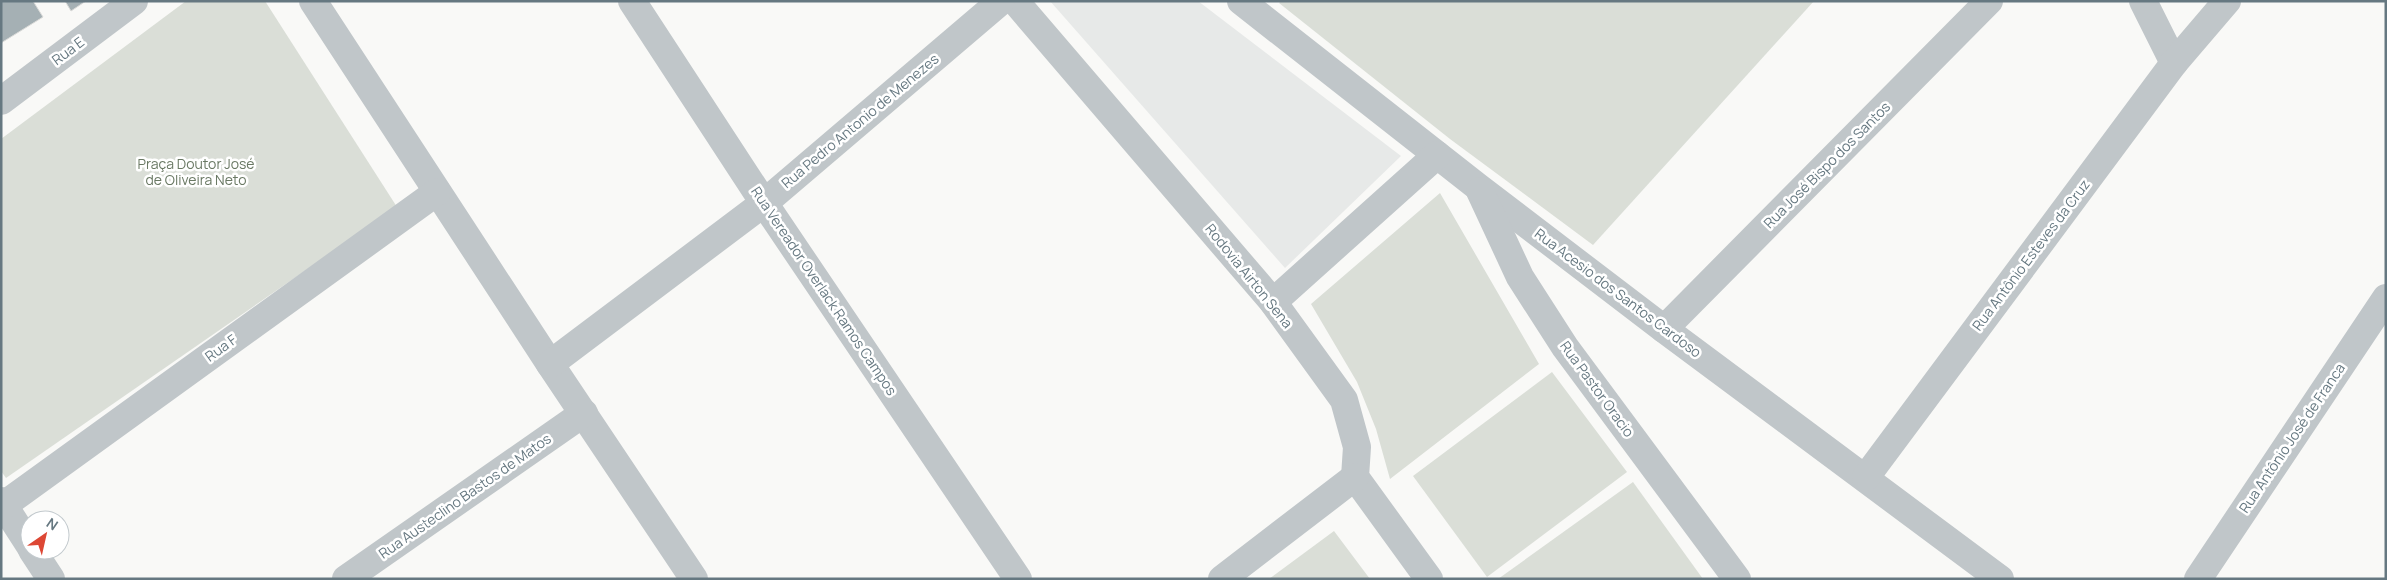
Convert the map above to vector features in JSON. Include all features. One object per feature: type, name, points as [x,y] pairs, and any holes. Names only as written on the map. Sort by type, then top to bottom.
[{"type":"street","name":"Rua E","points":[[1,102],[134,1]]},
{"type":"street","points":[[313,1],[550,364],[694,579]]},
{"type":"street","name":"Rua Vereador Overlack Ramos Campos","points":[[632,1],[764,203],[1018,579]]},
{"type":"street","name":"Rua Pedro Antonio de Menezes","points":[[550,364],[764,203],[1001,1]]},
{"type":"street","name":"Rodovia Airton Sena","points":[[1016,1],[1274,302],[1344,400],[1357,447],[1354,477]]},
{"type":"street","name":"Rua Acesio dos Santos Cardoso","points":[[1242,1],[1478,187],[1664,329],[1866,477],[2000,579]]},
{"type":"street","name":"Rua José Bispo dos Santos","points":[[1664,329],[1989,1]]},
{"type":"street","points":[[2143,1],[2174,63]]},
{"type":"street","name":"Rua Antônio Esteves da Cruz","points":[[1866,477],[2174,63],[2200,35],[2227,1]]},
{"type":"street","points":[[1274,302],[1437,155]]},
{"type":"street","name":"Rua Pastor Oracio","points":[[1478,187],[1520,278],[1566,347],[1737,579]]},
{"type":"street","name":"Rua F","points":[[3,503],[437,192]]},
{"type":"street","name":"Rua Antônio José de Franca","points":[[2198,579],[2386,298]]},
{"type":"street","name":"Rua Austeclino Bastos de Matos","points":[[346,579],[584,413]]},
{"type":"street","points":[[1222,579],[1354,477],[1429,579]]},
{"type":"street","points":[[3,503],[20,530]]},
{"type":"street","points":[[39,560],[51,579]]},
{"type":"shaded area","points":[[1050,1],[1198,1],[1401,156],[1285,268]]},
{"type":"green space","name":"Praça Doutor José de Oliveira Neto","points":[[186,1],[265,1],[397,207],[6,478],[1,471],[1,139]]},
{"type":"green space","points":[[1281,1],[1814,1],[1593,245],[1450,139],[1279,3]]},
{"type":"green space","points":[[1440,193],[1539,364],[1390,479],[1376,429],[1357,382],[1311,304]]},
{"type":"green space","points":[[1552,372],[1627,472],[1487,577],[1413,476]]},
{"type":"green space","points":[[1633,482],[1703,579],[1498,579]]},
{"type":"green space","points":[[1334,531],[1370,579],[1269,579]]},
{"type":"building","points":[[1,1],[33,1],[43,17],[1,43]]},
{"type":"building","points":[[65,1],[86,1],[71,11]]}]
